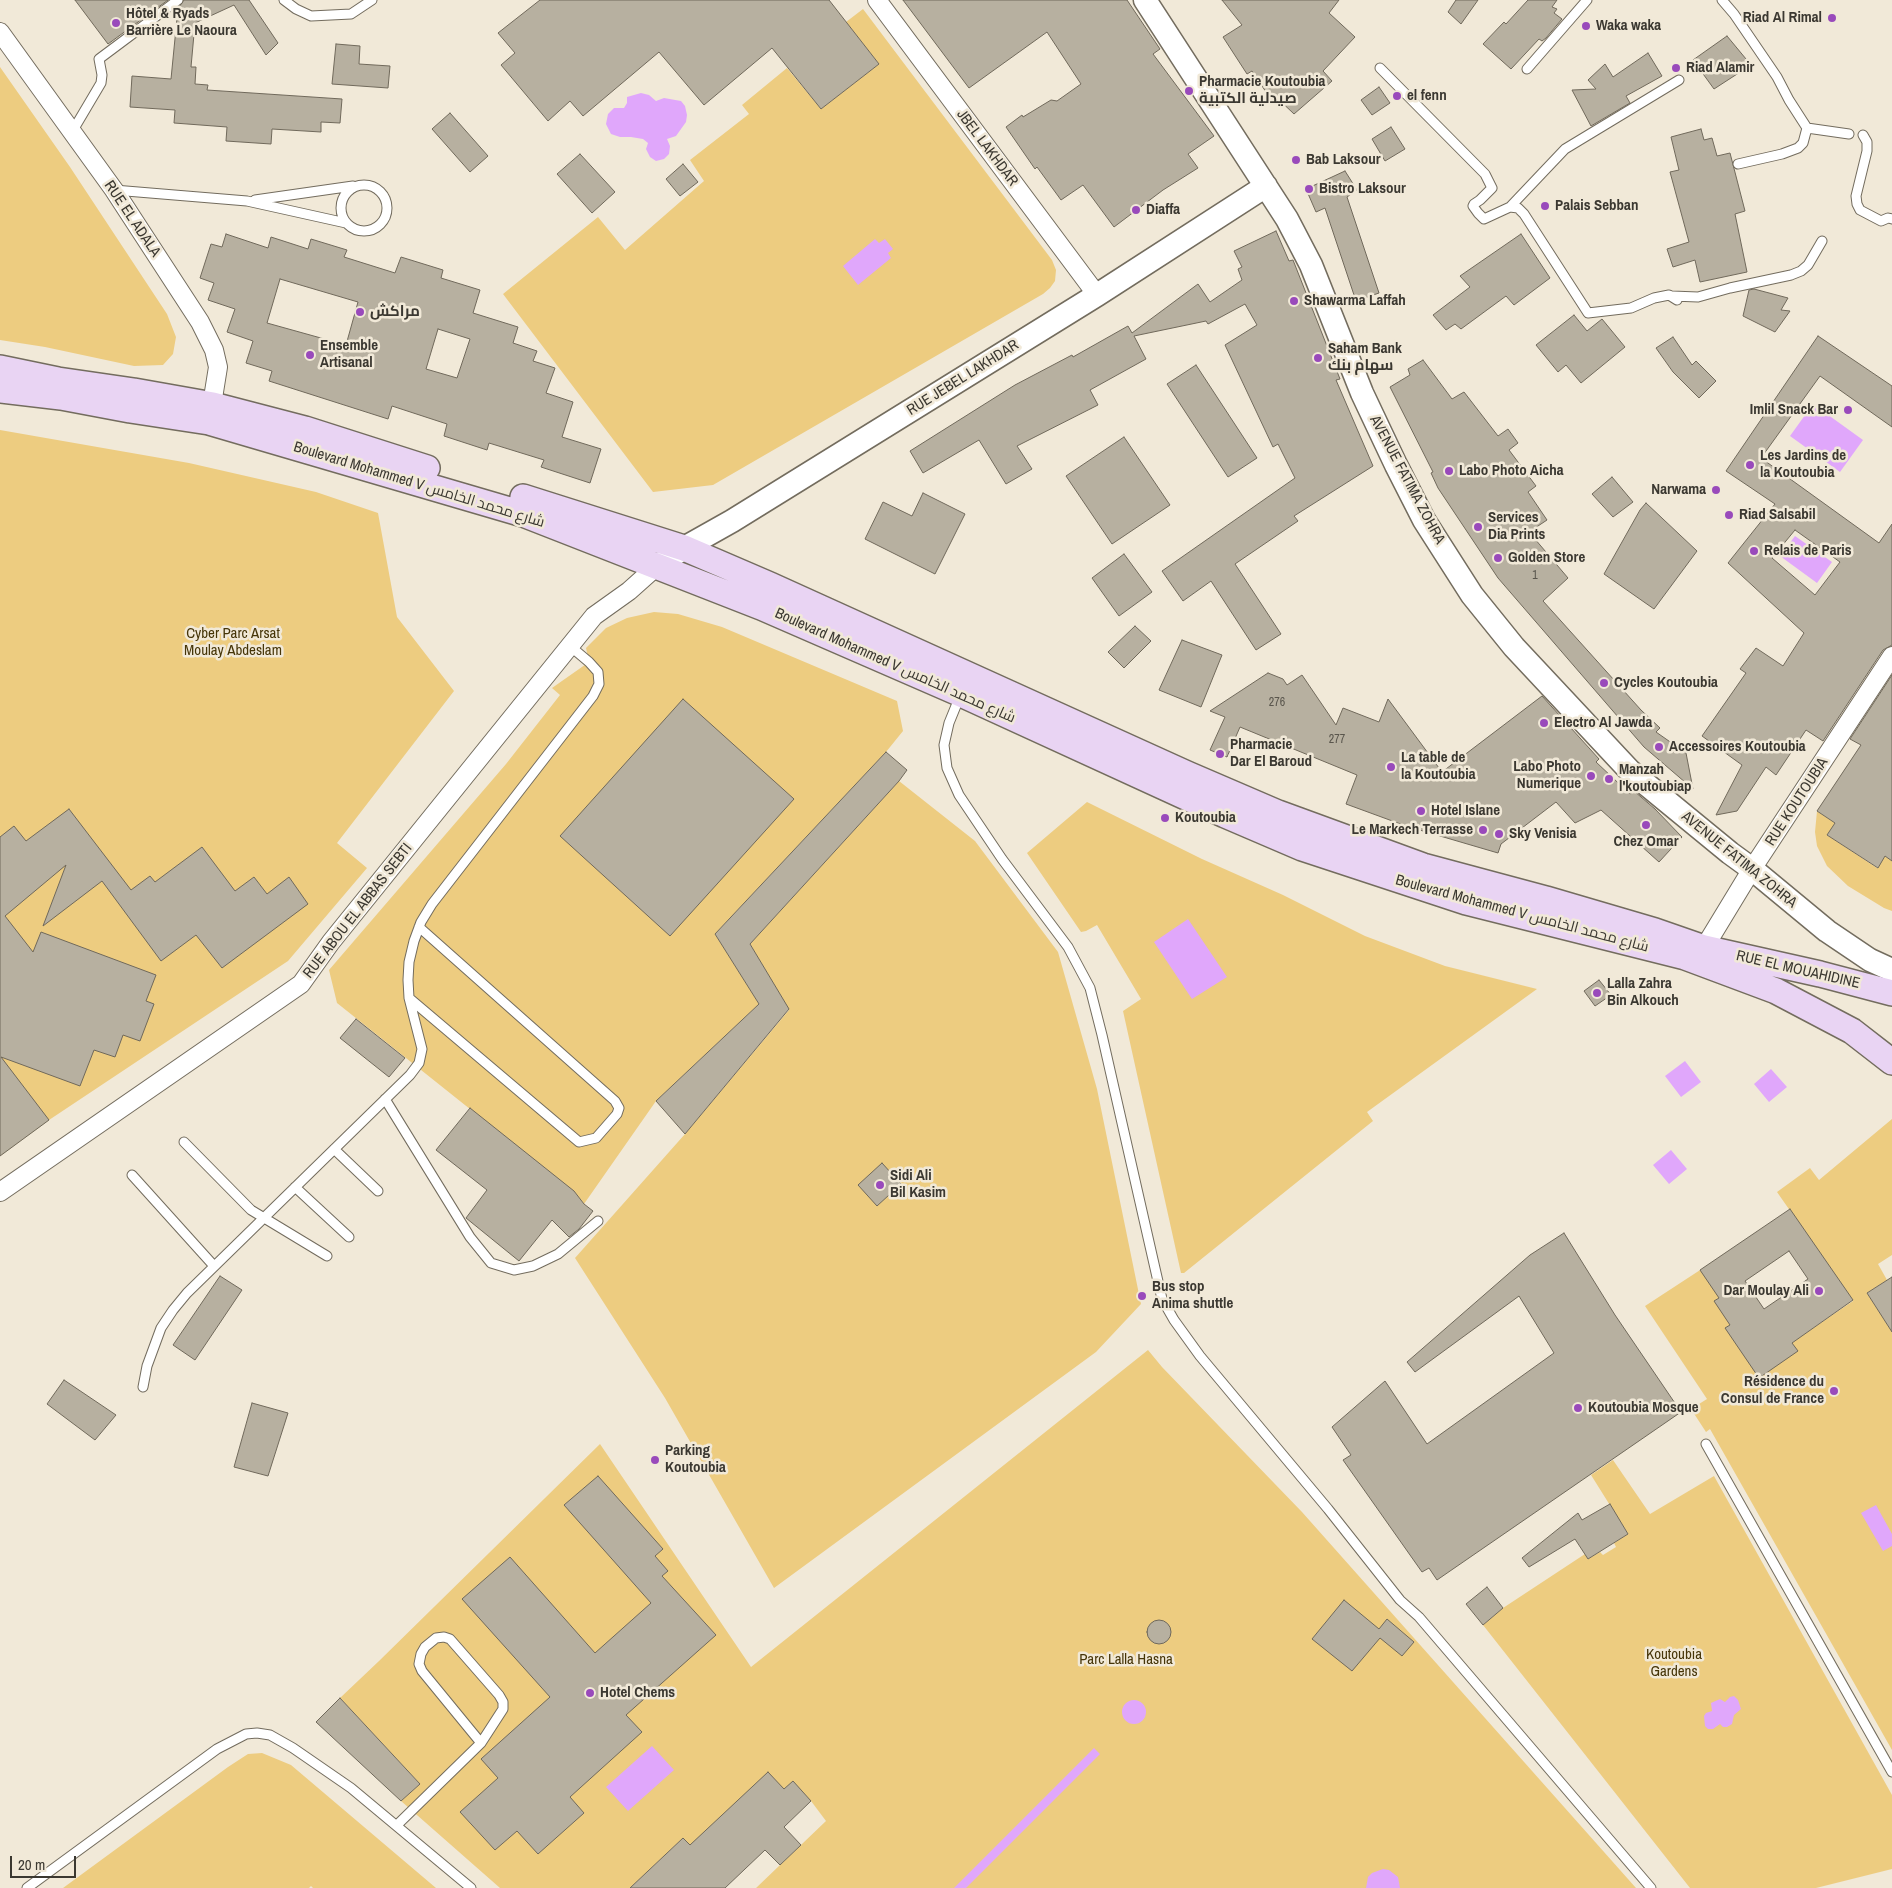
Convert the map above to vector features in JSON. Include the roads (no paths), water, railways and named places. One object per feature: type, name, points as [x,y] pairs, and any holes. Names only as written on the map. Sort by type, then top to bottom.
[{"type":"main road","name":"Boulevard Mohammed V شارع محمد الخامس","points":[[0,368],[58,380],[134,391],[211,413],[523,514],[761,607],[961,694],[1302,848],[1466,902],[1685,957],[1776,991],[1852,1031],[1892,1062]]},
{"type":"main road","name":"Boulevard Mohammed V شارع محمد الخامس","points":[[0,390],[61,396],[130,410],[211,413],[305,430],[684,548],[1278,813],[1423,866],[1546,899],[1655,931],[1704,948]]},
{"type":"main road","name":"RUE EL MOUAHIDINE","points":[[1704,948],[1820,974],[1892,993]]},
{"type":"street","name":"JBEL LAKHDAR","points":[[877,0],[1097,295]]},
{"type":"street","name":"AVENUE FATIMA ZOHRA","points":[[1145,0],[1287,219],[1312,265],[1362,393],[1400,473],[1424,520],[1472,595],[1514,648],[1630,771],[1827,931],[1870,960],[1892,970]]},
{"type":"street","name":"RUE EL ADALA","points":[[0,32],[114,190],[200,322],[211,342],[218,367],[211,413]]},
{"type":"street","name":"RUE JEBEL LAKHDAR","points":[[657,566],[1097,295],[1266,186]]},
{"type":"street","name":"RUE ABOU EL ABBAS SEBTI","points":[[0,1192],[301,984],[331,942],[594,616],[629,591],[657,566]]},
{"type":"street","name":"RUE KOUTOUBIA","points":[[1704,948],[1752,869],[1892,656]]},
{"type":"lane","points":[[72,132],[101,83],[102,74],[99,59],[178,0]]},
{"type":"lane","points":[[284,0],[296,9],[311,16],[351,14],[372,0]]},
{"type":"lane","points":[[1527,69],[1587,0]]},
{"type":"lane","points":[[1722,0],[1734,14],[1777,77],[1807,128],[1803,143],[1798,148],[1782,154],[1738,164]]},
{"type":"lane","points":[[1380,68],[1485,174],[1492,188],[1473,206],[1484,219],[1510,207],[1565,149],[1680,80]]},
{"type":"lane","points":[[1807,128],[1849,134]]},
{"type":"lane","points":[[1863,135],[1867,142],[1867,151],[1856,196],[1856,204],[1860,210],[1881,221],[1888,218],[1892,219]]},
{"type":"lane","points":[[247,202],[356,186],[366,185],[374,187],[382,193],[386,200],[387,210],[385,218],[371,230],[353,229],[346,223],[342,215],[343,197],[356,186]]},
{"type":"lane","points":[[114,190],[247,202],[346,223]]},
{"type":"lane","points":[[1510,207],[1518,208],[1524,214],[1588,313],[1631,308],[1654,298],[1698,297],[1791,275],[1802,271],[1808,265],[1822,241]]},
{"type":"lane","points":[[144,1387],[149,1360],[161,1328],[187,1293],[386,1099],[419,1064],[422,1049],[409,998],[409,962],[419,927],[432,904],[594,696],[599,684],[598,672],[590,662],[570,646]]},
{"type":"lane","points":[[961,694],[949,723],[944,746],[947,768],[959,795],[1002,859],[1068,947],[1090,988],[1162,1299],[1174,1320],[1200,1356],[1328,1509],[1400,1600],[1425,1624],[1651,1888]]},
{"type":"lane","points":[[409,998],[579,1142],[587,1142],[596,1138],[617,1114],[618,1108],[615,1101],[419,927]]},
{"type":"lane","points":[[386,1099],[470,1237],[491,1263],[514,1270],[533,1266],[558,1254],[598,1221]]},
{"type":"lane","points":[[184,1142],[240,1201],[263,1219],[327,1256]]},
{"type":"lane","points":[[334,1149],[378,1191]]},
{"type":"lane","points":[[132,1175],[214,1266]]},
{"type":"lane","points":[[295,1187],[349,1237]]},
{"type":"lane","points":[[1706,1444],[1892,1772]]},
{"type":"lane","points":[[397,1825],[481,1743],[503,1709],[503,1702],[450,1639],[444,1637],[436,1638],[425,1647],[419,1664],[481,1743]]},
{"type":"lane","points":[[27,1888],[217,1749],[246,1734],[257,1733],[270,1735],[293,1748],[352,1788],[471,1888]]},
{"type":"place","name":"Riad Al Rimal","points":[[1832,18]]},
{"type":"place","name":"Hôtel & Ryads Barrière Le Naoura","points":[[116,23]]},
{"type":"place","name":"Waka waka","points":[[1586,26]]},
{"type":"place","name":"Riad Alamir","points":[[1676,68]]},
{"type":"place","name":"Pharmacie Koutoubia صيدلية الكتبية","points":[[1189,91]]},
{"type":"place","name":"el fenn","points":[[1397,96]]},
{"type":"place","name":"Bab Laksour","points":[[1296,160]]},
{"type":"place","name":"Bistro Laksour","points":[[1309,189]]},
{"type":"place","name":"Palais Sebban","points":[[1545,206]]},
{"type":"place","name":"Diaffa","points":[[1136,210]]},
{"type":"place","name":"Shawarma Laffah","points":[[1294,301]]},
{"type":"place","name":"مراكش","points":[[360,312]]},
{"type":"place","name":"Ensemble Artisanal","points":[[310,355]]},
{"type":"place","name":"Saham Bank سهام بنك","points":[[1318,358]]},
{"type":"place","name":"Imlil Snack Bar","points":[[1848,410]]},
{"type":"place","name":"Les Jardins de la Koutoubia","points":[[1750,465]]},
{"type":"place","name":"Labo Photo Aicha","points":[[1449,471]]},
{"type":"place","name":"Narwama","points":[[1716,490]]},
{"type":"place","name":"Riad Salsabil","points":[[1729,515]]},
{"type":"place","name":"Services Dia Prints","points":[[1478,527]]},
{"type":"place","name":"Relais de Paris","points":[[1754,551]]},
{"type":"place","name":"Golden Store","points":[[1498,558]]},
{"type":"place","name":"Cycles Koutoubia","points":[[1604,683]]},
{"type":"place","name":"Electro Al Jawda","points":[[1544,723]]},
{"type":"place","name":"Accessoires Koutoubia","points":[[1659,747]]},
{"type":"place","name":"Pharmacie Dar El Baroud","points":[[1220,754]]},
{"type":"place","name":"La table de la Koutoubia","points":[[1391,767]]},
{"type":"place","name":"Labo Photo Numerique","points":[[1591,776]]},
{"type":"place","name":"Manzah l'koutoubiap","points":[[1609,779]]},
{"type":"place","name":"Hotel Islane","points":[[1421,811]]},
{"type":"place","name":"Koutoubia","points":[[1165,818]]},
{"type":"place","name":"Chez Omar","points":[[1646,825]]},
{"type":"place","name":"Le Markech Terrasse","points":[[1483,830]]},
{"type":"place","name":"Sky Venisia","points":[[1499,834]]},
{"type":"place","name":"Lalla Zahra Bin Alkouch","points":[[1597,993]]},
{"type":"place","name":"Sidi Ali Bil Kasim","points":[[880,1185]]},
{"type":"place","name":"Dar Moulay Ali","points":[[1819,1291]]},
{"type":"place","name":"Bus stop Anima shuttle","points":[[1142,1296]]},
{"type":"place","name":"Résidence du Consul de France","points":[[1834,1391]]},
{"type":"place","name":"Koutoubia Mosque","points":[[1578,1408]]},
{"type":"place","name":"Parking Koutoubia","points":[[655,1460]]},
{"type":"place","name":"Hotel Chems","points":[[590,1693]]},
{"type":"park label","name":"Cyber Parc Arsat Moulay Abdeslam","points":[[233,642]]},
{"type":"park label","name":"Parc Lalla Hasna","points":[[1126,1660]]},
{"type":"park label","name":"Koutoubia Gardens","points":[[1674,1664]]}]
